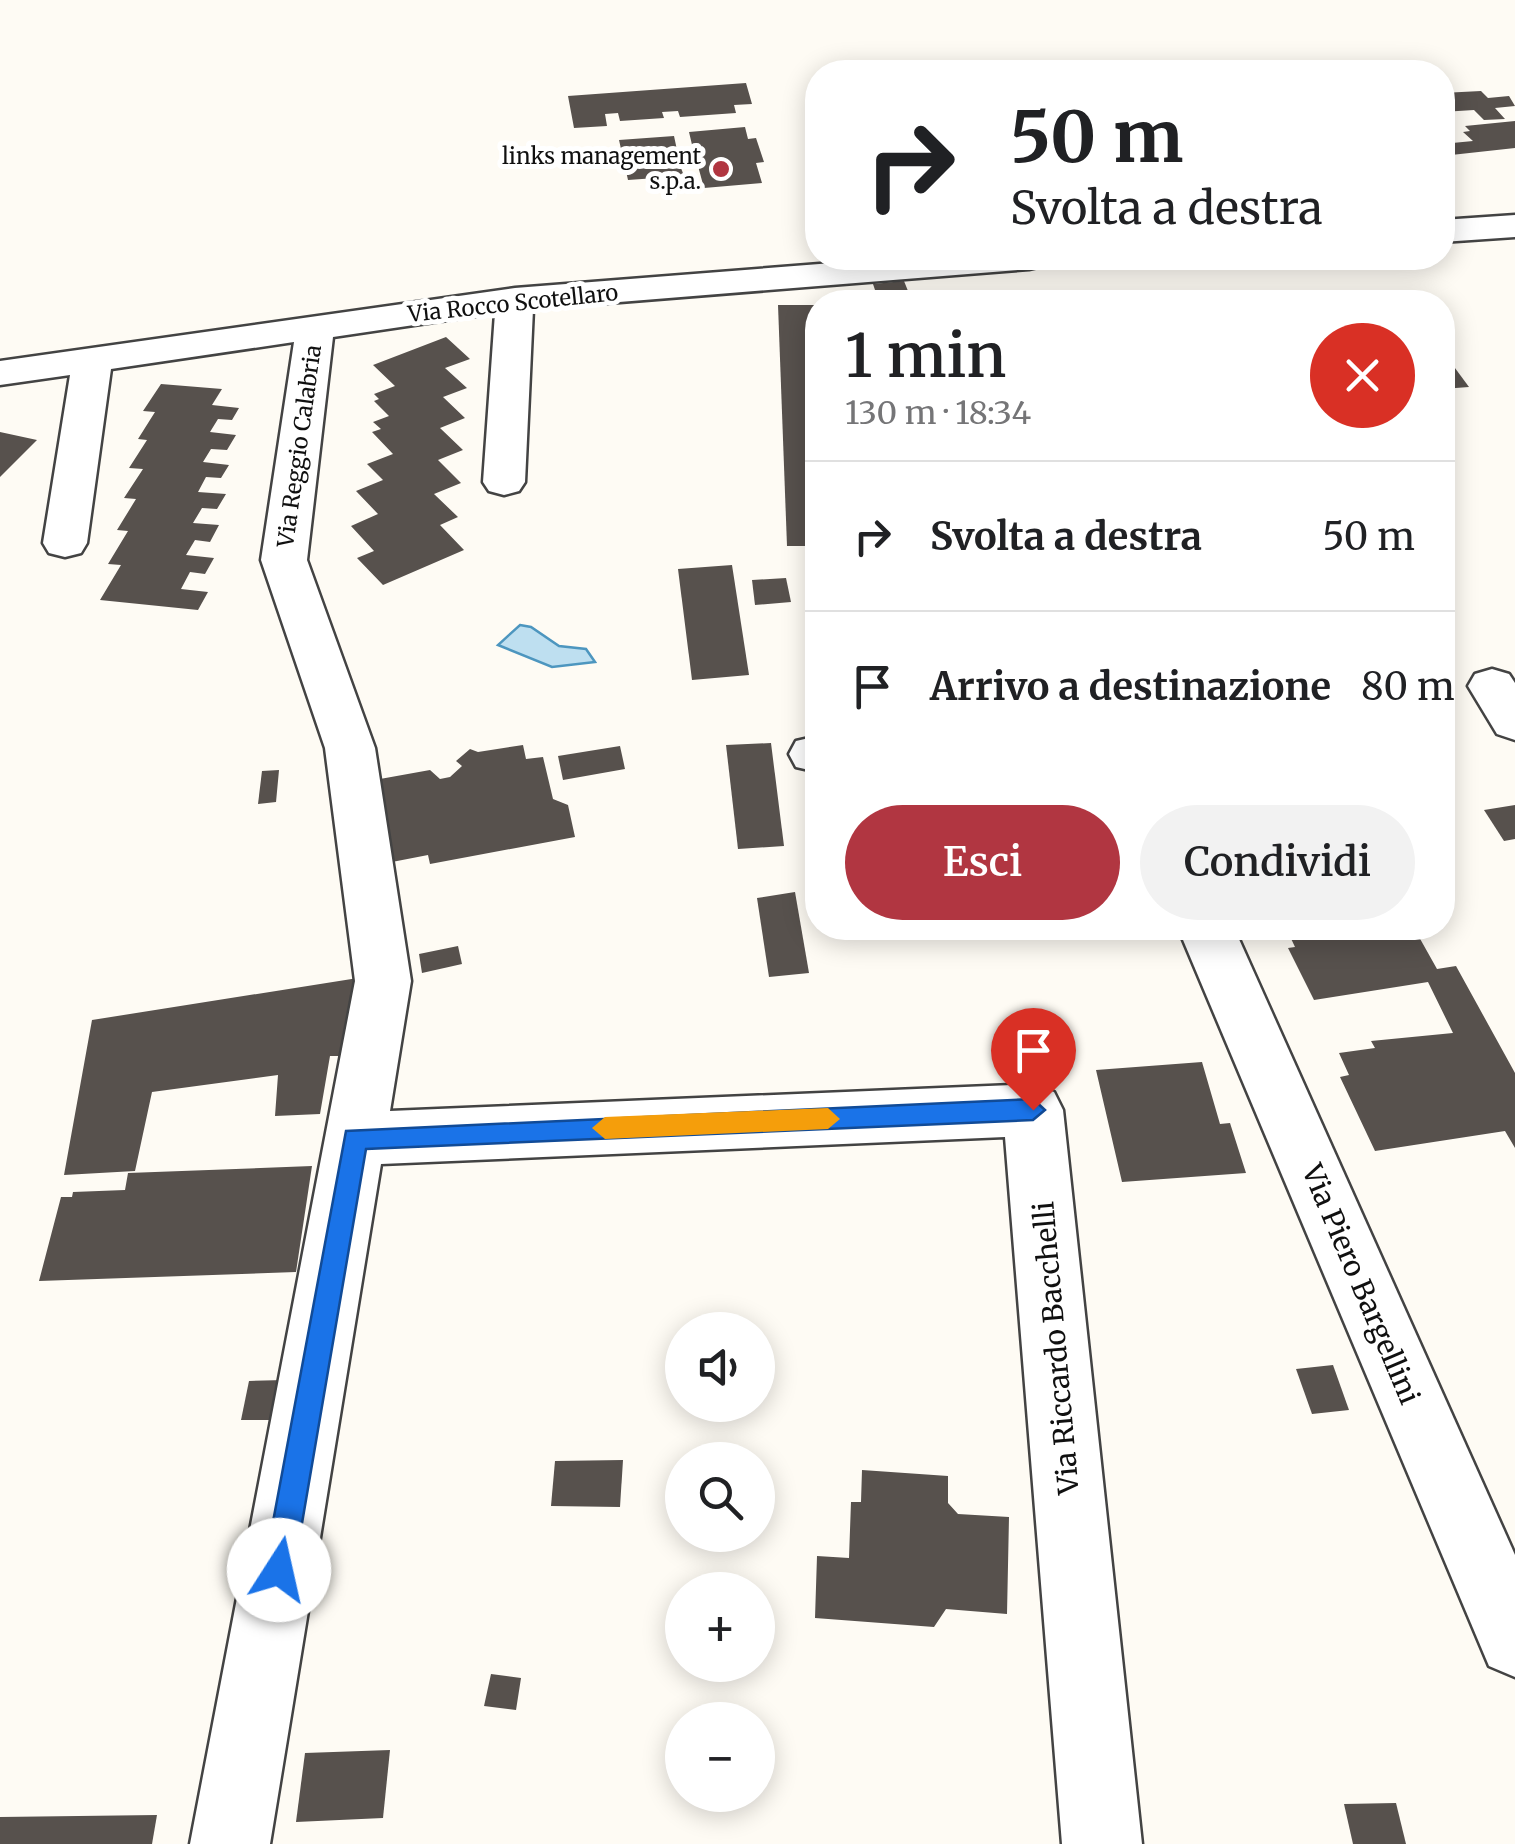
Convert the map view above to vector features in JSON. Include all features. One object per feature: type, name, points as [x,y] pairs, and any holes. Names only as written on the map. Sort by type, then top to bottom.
[{"type":"street","points":[[1455,230],[1515,226]]},
{"type":"street","name":"Via Rocco Scotellaro","points":[[0,373],[92,363],[516,299],[879,270]]},
{"type":"street","points":[[504,482],[516,299]]},
{"type":"street","name":"Via Reggio Calabria","points":[[230,1844],[383,981],[350,748],[284,560],[315,328]]},
{"type":"street","points":[[64,544],[92,363]]},
{"type":"street","name":"Via Piero Bargellini","points":[[1211,940],[1515,1640]]},
{"type":"street","name":"Via Riccardo Bacchelli","points":[[355,1139],[1033,1110],[1102,1844]]},
{"type":"water","points":[[520,625],[531,627],[559,646],[586,649],[595,662],[552,667],[498,645]]},
{"type":"building","points":[[746,83],[752,104],[734,105],[736,113],[680,117],[678,111],[662,112],[664,118],[620,121],[618,113],[605,114],[607,126],[574,128],[568,96]]},
{"type":"building","points":[[1481,91],[1488,98],[1509,96],[1515,106],[1495,108],[1505,119],[1484,120],[1474,110],[1455,111],[1455,92]]},
{"type":"building","points":[[1515,121],[1515,148],[1455,155],[1455,143],[1473,141],[1463,132],[1470,131],[1465,126]]},
{"type":"building","points":[[745,127],[748,139],[756,138],[764,162],[756,163],[762,183],[704,188],[698,166],[681,168],[684,176],[628,180],[619,140],[674,136],[677,150],[693,149],[689,132]]},
{"type":"building","points":[[904,281],[908,290],[875,290],[873,284]]},
{"type":"building","points":[[778,305],[805,305],[805,546],[787,546]]},
{"type":"building","points":[[446,337],[470,359],[445,368],[467,388],[443,397],[465,418],[440,428],[463,450],[438,460],[461,483],[434,494],[458,517],[440,525],[464,550],[383,585],[357,558],[374,551],[351,526],[378,514],[356,491],[383,480],[367,464],[393,454],[372,432],[381,429],[373,422],[389,416],[374,401],[379,399],[374,394],[395,386],[373,365]]},
{"type":"building","points":[[1455,368],[1469,387],[1455,388]]},
{"type":"building","points":[[161,384],[222,389],[212,405],[239,408],[232,420],[218,419],[210,432],[236,435],[227,450],[211,449],[203,462],[229,465],[221,478],[206,477],[198,492],[226,494],[217,509],[202,508],[193,523],[219,525],[210,542],[195,540],[186,555],[214,558],[205,574],[190,572],[181,589],[208,592],[198,610],[100,600],[121,565],[108,564],[128,531],[117,530],[136,499],[124,498],[143,469],[129,468],[147,440],[138,439],[155,412],[143,411]]},
{"type":"building","points":[[0,432],[37,440],[0,477]]},
{"type":"building","points":[[732,565],[749,675],[692,680],[678,569]]},
{"type":"building","points":[[786,578],[791,602],[755,605],[752,580]]},
{"type":"building","points":[[771,743],[784,846],[738,849],[726,745]]},
{"type":"building","points":[[523,745],[526,759],[543,757],[553,799],[568,805],[575,837],[430,864],[428,855],[392,862],[380,779],[430,770],[440,779],[450,777],[462,766],[456,761],[470,749],[478,752]]},
{"type":"building","points":[[620,746],[625,769],[563,780],[558,756]]},
{"type":"building","points":[[279,770],[276,802],[258,804],[262,771]]},
{"type":"building","points":[[1515,805],[1515,839],[1504,841],[1484,810]]},
{"type":"building","points":[[795,892],[809,973],[769,977],[757,898]]},
{"type":"building","points":[[1292,940],[1421,940],[1437,969],[1456,966],[1515,1073],[1515,1148],[1505,1131],[1375,1151],[1340,1077],[1349,1075],[1339,1053],[1375,1048],[1371,1041],[1453,1033],[1428,982],[1314,1000],[1288,948],[1295,947]]},
{"type":"building","points":[[458,946],[462,964],[422,973],[419,954]]},
{"type":"building","points":[[358,978],[347,1056],[330,1056],[320,1114],[275,1116],[278,1075],[152,1092],[135,1171],[64,1175],[92,1020]]},
{"type":"building","points":[[1202,1062],[1220,1124],[1230,1123],[1246,1173],[1122,1182],[1096,1070]]},
{"type":"building","points":[[312,1166],[296,1272],[39,1281],[61,1197],[72,1197],[73,1192],[125,1190],[128,1173]]},
{"type":"building","points":[[1333,1365],[1349,1410],[1312,1414],[1296,1369]]},
{"type":"building","points":[[284,1380],[278,1420],[241,1420],[249,1381]]},
{"type":"building","points":[[623,1460],[620,1507],[551,1506],[555,1461]]},
{"type":"building","points":[[862,1470],[948,1476],[948,1503],[958,1514],[1009,1517],[1007,1614],[946,1609],[934,1627],[815,1618],[817,1556],[849,1558],[851,1502],[861,1502]]},
{"type":"building","points":[[491,1674],[521,1678],[516,1710],[484,1706]]},
{"type":"building","points":[[390,1750],[383,1818],[296,1822],[305,1753]]},
{"type":"building","points":[[1396,1803],[1406,1844],[1353,1844],[1344,1804]]},
{"type":"building","points":[[157,1815],[152,1844],[0,1844],[0,1817]]},
{"type":"slow traffic","points":[[605,1128],[828,1119]]},
{"type":"place","name":"links management s.p.a.","points":[[721,169]]},
{"type":"route","points":[[279,1570],[355,1139],[1033,1110]]}]
